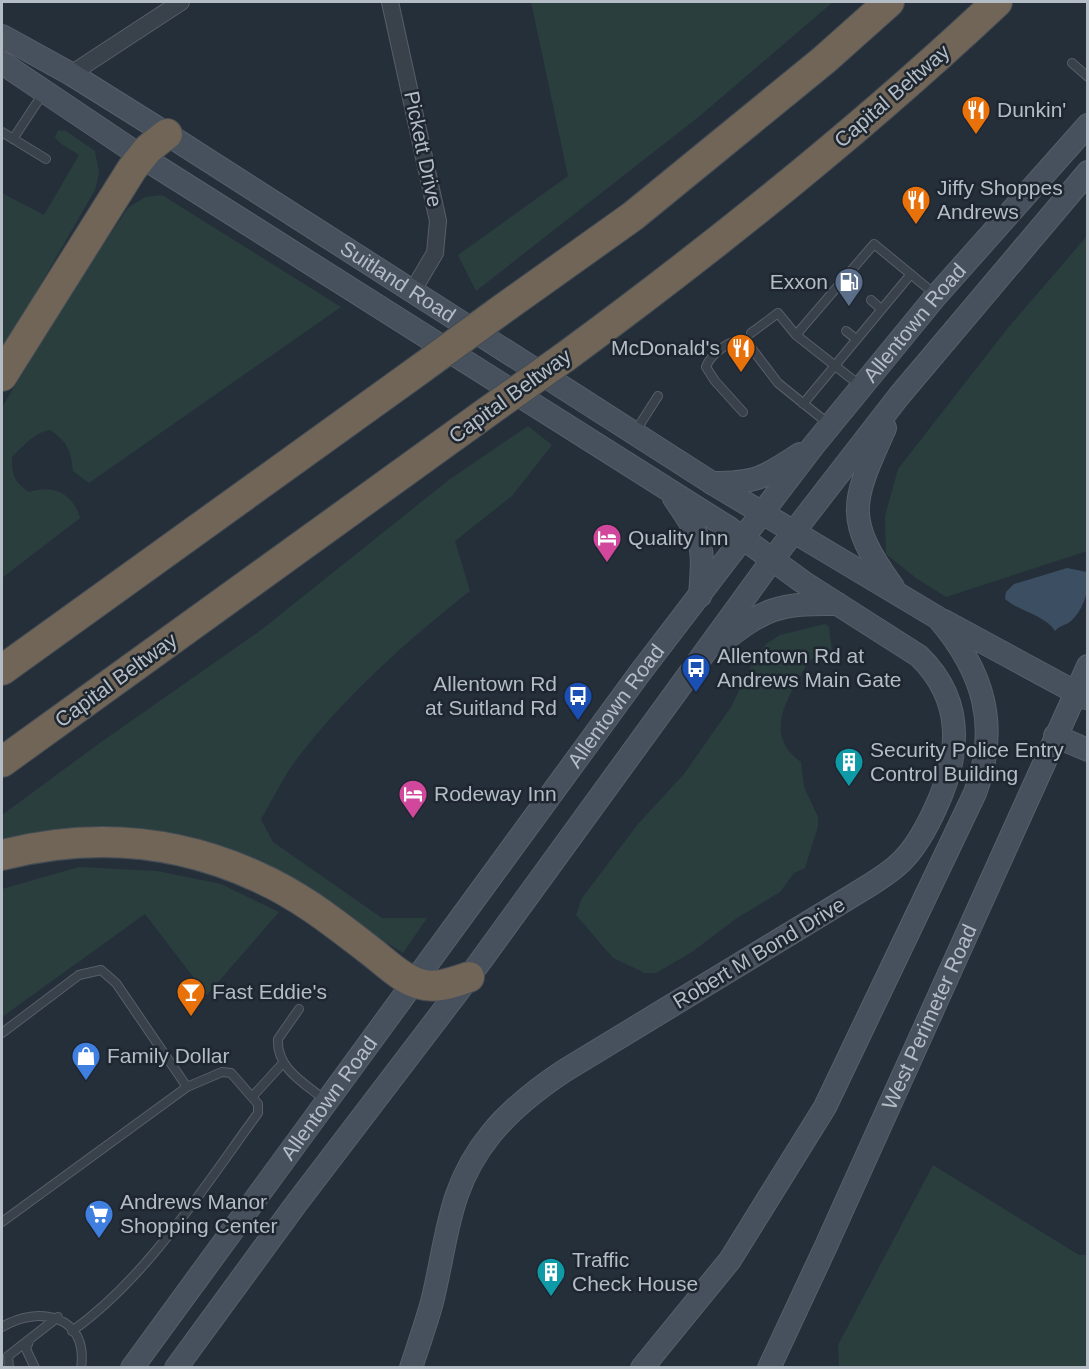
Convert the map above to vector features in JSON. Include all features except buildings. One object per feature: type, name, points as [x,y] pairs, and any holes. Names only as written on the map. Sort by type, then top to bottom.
[{"type":"highway","points":[[2,670],[677,181],[824,60],[889,2]]},
{"type":"highway","name":"Capital Beltway","points":[[2,762],[673,277],[869,118],[997,2]]},
{"type":"highway","points":[[2,376],[142,157],[168,134]]},
{"type":"highway","points":[[2,855],[66,842],[103,841],[160,846],[210,857],[260,877],[300,899],[413,981],[429,986],[469,977]]},
{"type":"main road","name":"Suitland Road","points":[[2,36],[71,74],[168,134],[712,483],[794,532]]},
{"type":"main road","name":"Suitland Road","points":[[2,63],[142,157],[668,490],[772,560]]},
{"type":"main road","name":"Allentown Road","points":[[132,1368],[639,674],[814,445],[936,296],[1088,125]]},
{"type":"main road","name":"Allentown Road","points":[[176,1368],[296,1204],[469,977],[772,560],[899,396],[1088,172]]},
{"type":"main road","points":[[899,396],[866,471],[857,508],[864,543],[899,596]]},
{"type":"main road","points":[[712,483],[745,482],[762,478],[814,445]]},
{"type":"main road","points":[[668,490],[698,535],[703,554],[700,596]]},
{"type":"main road","points":[[794,532],[899,596],[1081,695]]},
{"type":"main road","name":"Robert M Bond Drive","points":[[411,1368],[432,1300],[443,1241],[455,1199],[475,1157],[490,1135],[511,1112],[529,1095],[564,1071],[885,876],[902,861],[919,840],[946,787],[951,767],[955,729],[945,690],[933,670],[919,656],[772,560]]},
{"type":"main road","points":[[693,666],[750,620],[768,611],[799,604],[838,604]]},
{"type":"main road","points":[[642,1368],[730,1260],[825,1107],[975,793],[983,772],[988,742],[983,698],[963,653],[938,618]]},
{"type":"main road","name":"West Perimeter Road","points":[[769,1368],[1055,736],[1081,695],[1088,666]]},
{"type":"main road","points":[[1055,736],[1088,750]]},
{"type":"street","points":[[71,74],[181,2]]},
{"type":"street","name":"Pickett Drive","points":[[390,2],[438,221],[435,253],[412,292]]},
{"type":"lane","points":[[1072,63],[1088,77]]},
{"type":"lane","points":[[13,139],[45,92]]},
{"type":"lane","points":[[2,132],[46,159]]},
{"type":"lane","points":[[796,335],[874,244],[936,296]]},
{"type":"lane","points":[[801,402],[911,274]]},
{"type":"lane","points":[[844,279],[853,286]]},
{"type":"lane","points":[[871,300],[881,309]]},
{"type":"lane","points":[[819,308],[828,315]]},
{"type":"lane","points":[[751,333],[778,313],[796,335],[862,387]]},
{"type":"lane","points":[[846,331],[856,339]]},
{"type":"lane","points":[[743,412],[715,381],[706,367],[716,354],[735,340],[746,341],[778,382],[831,425]]},
{"type":"lane","points":[[634,432],[658,396]]},
{"type":"lane","points":[[2,1034],[79,975],[101,970],[116,983],[187,1086]]},
{"type":"lane","points":[[299,1009],[278,1039],[277,1047],[283,1063],[326,1101]]},
{"type":"lane","points":[[252,1097],[283,1063]]},
{"type":"lane","points":[[2,1222],[187,1086],[222,1072],[231,1073],[258,1104],[258,1113],[133,1279],[100,1311],[72,1331]]},
{"type":"lane","points":[[2,1327],[16,1319],[30,1315],[58,1317],[79,1342],[81,1368]]},
{"type":"lane","points":[[9,1368],[8,1356],[58,1317]]},
{"type":"lane","points":[[30,1338],[26,1349],[35,1368]]},
{"type":"green space","points":[[531,2],[833,2],[701,115],[476,291],[458,255],[568,176]]},
{"type":"green space","points":[[58,130],[66,131],[95,151],[99,173],[95,190],[2,351],[2,193],[44,215],[79,155],[60,143],[55,137]]},
{"type":"green space","points":[[162,195],[341,307],[89,483],[73,471],[67,447],[56,434],[50,430],[45,431],[30,440],[12,457],[13,473],[17,481],[29,492],[46,489],[61,493],[72,502],[80,518],[2,578],[2,407],[87,268],[128,208],[145,197]]},
{"type":"green space","points":[[1087,236],[1087,551],[946,597],[916,578],[886,554],[885,516],[898,469],[1007,329]]},
{"type":"green space","points":[[528,426],[552,445],[512,496],[455,541],[470,591],[424,628],[337,711],[294,763],[261,819],[273,842],[382,918],[427,918],[403,953],[344,916],[228,852],[2,846],[2,815],[261,630],[450,479]]},
{"type":"green space","points":[[825,624],[829,627],[832,651],[814,658],[807,665],[787,702],[781,723],[784,744],[801,762],[804,787],[818,817],[818,826],[805,868],[794,873],[780,892],[737,918],[692,952],[656,973],[645,973],[613,958],[576,915],[582,898],[638,824],[684,774],[731,707],[754,660],[767,643],[780,635]]},
{"type":"green space","points":[[79,867],[157,871],[221,884],[279,912],[207,995],[145,914],[2,1017],[2,889]]},
{"type":"green space","points":[[933,1165],[1079,1255],[1087,1255],[1087,1367],[839,1367],[838,1345]]},
{"type":"water","points":[[1067,568],[1087,572],[1087,592],[1076,616],[1055,631],[1039,617],[1005,599],[1006,592],[1014,584]]},
{"type":"place","name":"Dunkin'","points":[[976,136]]},
{"type":"place","name":"Jiffy Shoppes Andrews","points":[[916,226]]},
{"type":"place","name":"Exxon","points":[[849,308]]},
{"type":"place","name":"McDonald's","points":[[741,374]]},
{"type":"place","name":"Quality Inn","points":[[607,564]]},
{"type":"place","name":"Allentown Rd at Andrews Main Gate","points":[[696,694]]},
{"type":"place","name":"Allentown Rd at Suitland Rd","points":[[578,722]]},
{"type":"place","name":"Security Police Entry Control Building","points":[[849,788]]},
{"type":"place","name":"Rodeway Inn","points":[[413,820]]},
{"type":"place","name":"Fast Eddie's","points":[[191,1018]]},
{"type":"place","name":"Family Dollar","points":[[86,1082]]},
{"type":"place","name":"Andrews Manor Shopping Center","points":[[99,1240]]},
{"type":"place","name":"Traffic Check House","points":[[551,1298]]}]
